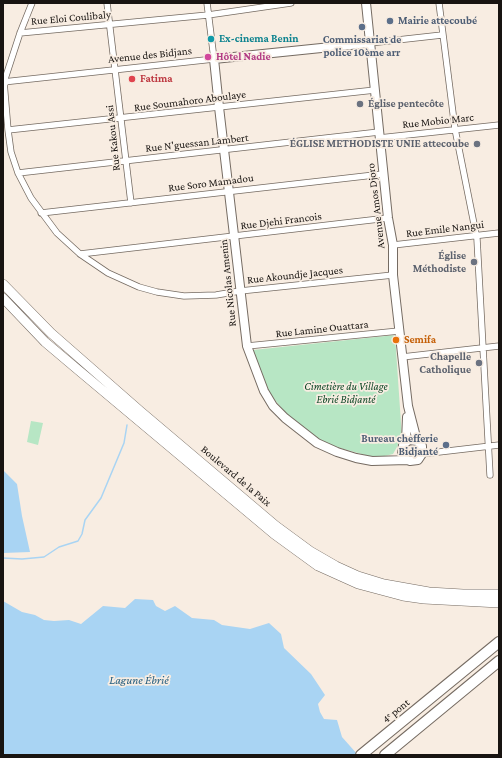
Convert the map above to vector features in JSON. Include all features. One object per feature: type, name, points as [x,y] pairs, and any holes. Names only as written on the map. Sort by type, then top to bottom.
[{"type":"highway","points":[[446,686],[499,638]]},
{"type":"highway","points":[[446,686],[499,642]]},
{"type":"highway","points":[[385,755],[499,660]]},
{"type":"highway","points":[[437,712],[499,670]]},
{"type":"highway","name":"4ᵉ pont","points":[[361,755],[446,686]]},
{"type":"main road","name":"Boulevard de la Paix","points":[[3,284],[51,333],[140,411],[276,526],[322,558],[358,576],[384,584],[429,592],[499,594]]},
{"type":"main road","name":"Boulevard de la Paix","points":[[3,298],[45,342],[66,360],[274,534],[318,566],[358,584],[403,596],[424,599],[499,603]]},
{"type":"street","name":"Rue Akoundje Jacques","points":[[32,3],[3,82],[11,152],[18,173],[41,213],[57,233],[80,254],[108,273],[139,287],[157,292],[184,296],[216,295],[240,291],[393,275]]},
{"type":"street","name":"Rue Kakou Assi","points":[[107,3],[116,70],[130,203]]},
{"type":"street","name":"Rue Nicolas Amenin","points":[[207,3],[247,346],[264,391],[273,406],[285,418],[317,443],[337,452],[356,458],[372,461],[407,460]]},
{"type":"street","name":"Rue Eloi Coulibaly","points":[[20,33],[208,15],[291,3]]},
{"type":"street","name":"Avenue Amos Djoro","points":[[366,3],[388,218],[393,245],[393,275],[402,357],[408,406],[417,441]]},
{"type":"street","points":[[439,3],[455,129],[477,235],[490,475]]},
{"type":"street","name":"Avenue des Bidjans","points":[[3,82],[442,35]]},
{"type":"street","name":"Rue Soumahoro Aboulaye","points":[[8,130],[375,90]]},
{"type":"street","name":"Rue Mobio Marc","points":[[379,135],[499,125]]},
{"type":"street","name":"Rue N'guessan Lambert","points":[[18,173],[125,162],[192,153],[379,135]]},
{"type":"street","name":"Rue Soro Mamadou","points":[[41,213],[384,174]]},
{"type":"street","name":"Rue Djehi Francois","points":[[80,254],[388,218]]},
{"type":"street","name":"Rue Emile Nangui","points":[[393,245],[499,233]]},
{"type":"street","name":"Rue Lamine Ouattara","points":[[247,346],[399,331]]},
{"type":"street","points":[[402,357],[499,346]]},
{"type":"street","name":"Avenue Amos Djoro","points":[[406,442],[408,406]]},
{"type":"street","points":[[422,454],[422,446],[417,441],[409,440],[402,449],[404,457],[407,460],[414,461],[422,454],[499,445]]},
{"type":"green space","name":"Cimetière du Village Ebrié Bidjanté","points":[[395,335],[402,438],[393,454],[376,458],[329,445],[298,428],[270,394],[253,350]]},
{"type":"green space","points":[[31,421],[43,423],[38,445],[27,442]]},
{"type":"water","points":[[3,470],[17,484],[30,552],[3,553]]},
{"type":"water","name":"Lagune Ébrié","points":[[135,599],[153,600],[156,606],[165,611],[175,606],[192,618],[214,620],[222,625],[250,629],[269,623],[281,634],[284,648],[311,674],[325,695],[318,704],[324,719],[337,720],[342,737],[358,755],[3,755],[3,601],[22,612],[35,615],[44,620],[69,620],[81,624],[103,606],[125,608]]},
{"type":"waterway","points":[[3,558],[22,559],[44,557],[59,547],[78,541],[82,534],[85,520],[101,498],[124,443],[127,425]]},
{"type":"place","name":"Mairie attecoubé","points":[[390,21]]},
{"type":"place","name":"Commissariat de police 10ème arr","points":[[362,27]]},
{"type":"place","name":"Ex-cinema Benin","points":[[211,39]]},
{"type":"place","name":"Hôtel Nadie","points":[[208,57]]},
{"type":"place","name":"Fatima","points":[[132,79]]},
{"type":"place","name":"Église pentecôte","points":[[360,104]]},
{"type":"place","name":"ÉGLISE METHODISTE UNIE attecoube","points":[[477,144]]},
{"type":"place","name":"Église Méthodiste","points":[[474,262]]},
{"type":"place","name":"Semifa","points":[[396,340]]},
{"type":"place","name":"Chapelle Catholique","points":[[479,363]]},
{"type":"place","name":"Bureau chefferie Bidjanté","points":[[446,445]]}]
